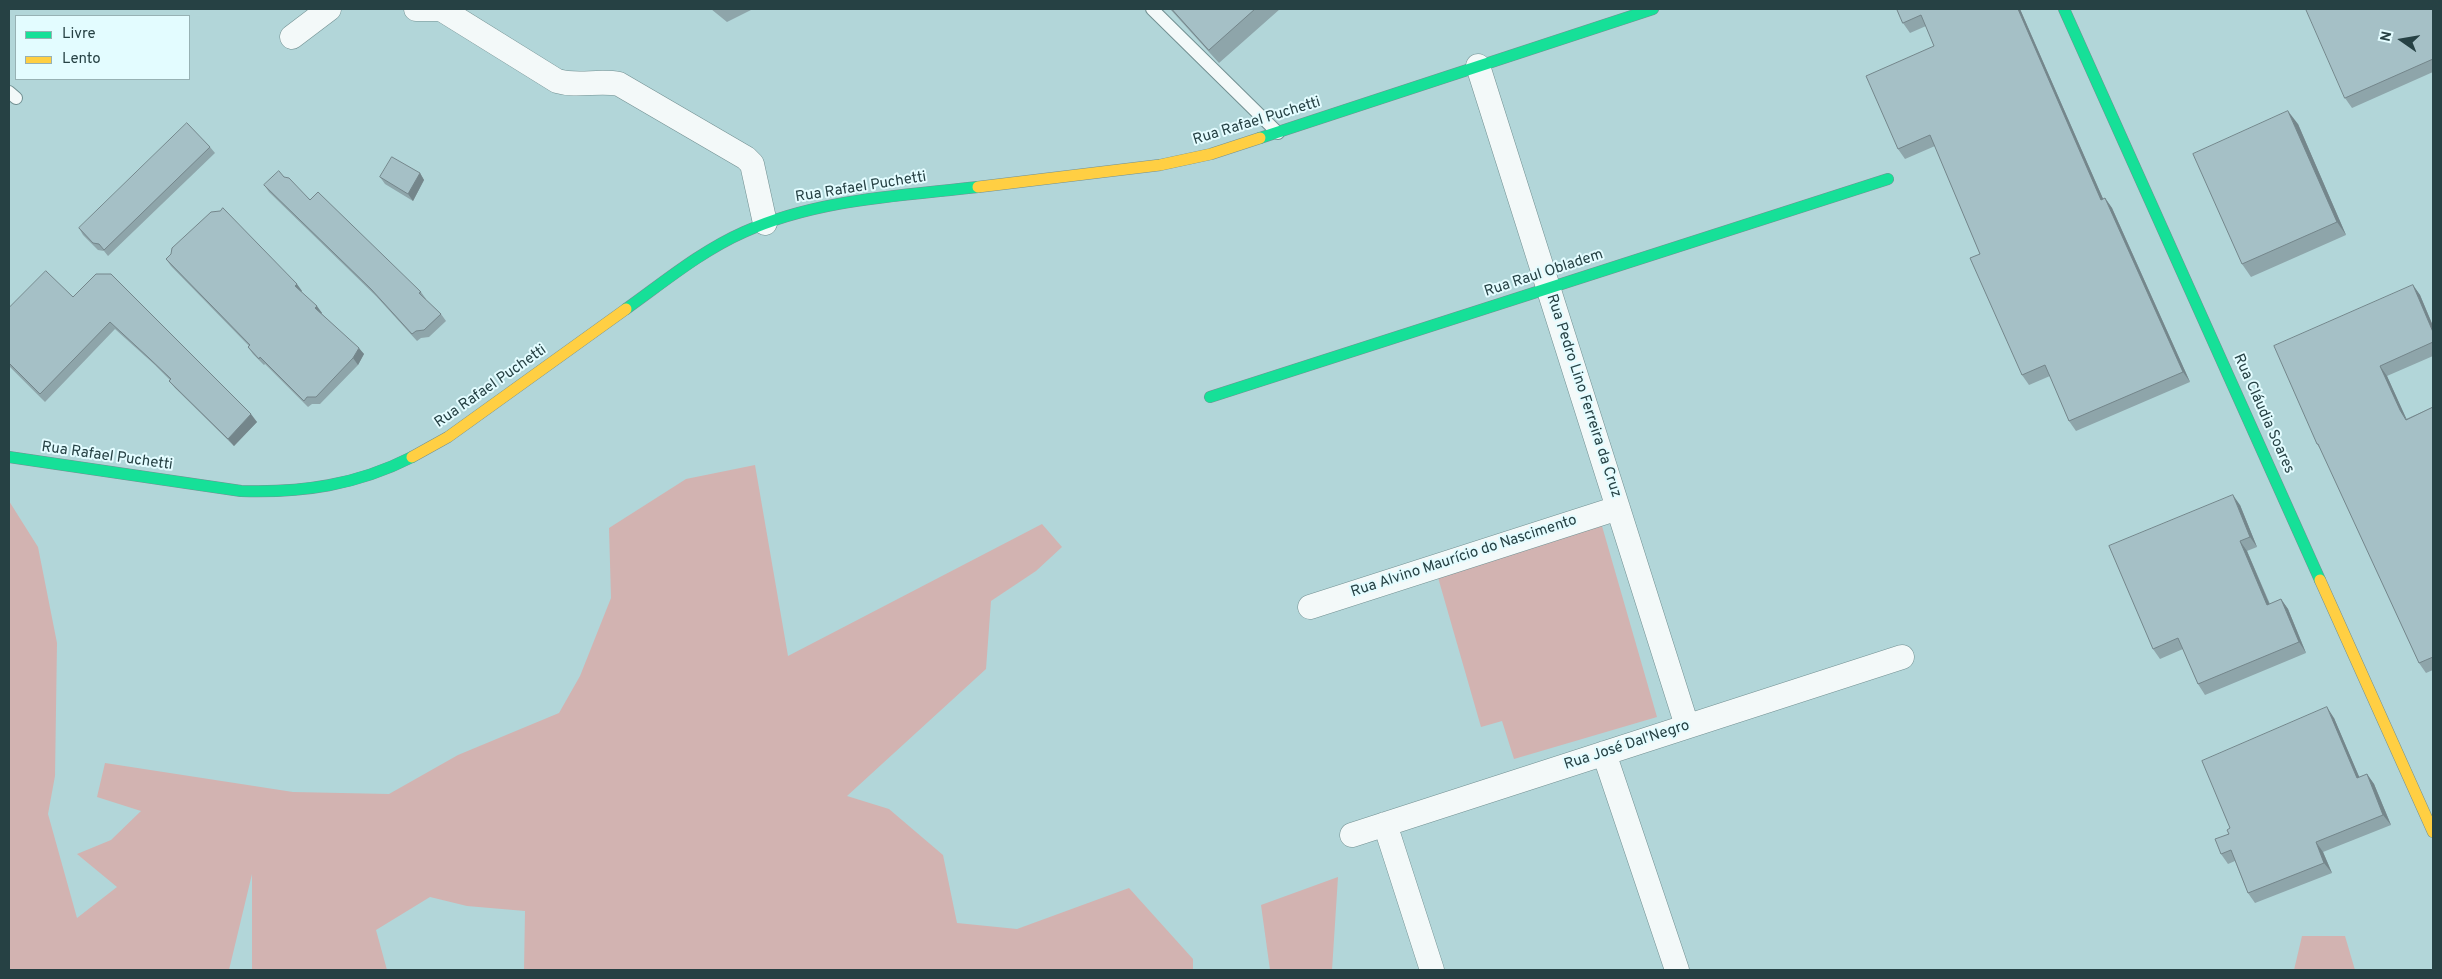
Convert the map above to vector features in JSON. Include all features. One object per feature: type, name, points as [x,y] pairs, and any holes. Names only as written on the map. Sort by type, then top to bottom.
[{"type":"street","points":[[292,38],[329,9]]},
{"type":"street","points":[[416,9],[441,9],[557,81],[568,84],[608,82],[619,84],[746,158],[752,164],[765,223]]},
{"type":"street","name":"Rua Rafael Puchetti","points":[[9,457],[241,491],[276,493],[349,484],[382,473],[410,460],[448,437],[694,260],[722,243],[765,223],[827,205],[1186,160],[1278,133],[1653,9]]},
{"type":"street","name":"Rua Cláudia Soares","points":[[2064,9],[2433,832]]},
{"type":"street","name":"Rua Pedro Lino Ferreira da Cruz","points":[[1478,66],[1687,726]]},
{"type":"street","name":"Rua Raul Obladem","points":[[1210,397],[1888,178]]},
{"type":"street","name":"Rua Alvino Maurício do Nascimento","points":[[1310,607],[1618,508]]},
{"type":"street","name":"Rua José Dal'Negro","points":[[1352,835],[1902,657]]},
{"type":"street","points":[[1604,753],[1677,970]]},
{"type":"street","points":[[1385,824],[1432,970]]},
{"type":"lane","points":[[1152,9],[1278,133]]},
{"type":"shaded area","points":[[755,465],[788,656],[1042,524],[1062,547],[1036,571],[991,601],[986,669],[847,796],[889,809],[943,855],[957,923],[1017,929],[1129,888],[1193,959],[1193,970],[524,970],[525,911],[467,906],[430,897],[376,930],[387,970],[252,970],[252,874],[229,970],[9,970],[9,501],[38,547],[57,643],[55,776],[48,814],[77,918],[117,887],[77,854],[111,840],[141,811],[97,797],[105,763],[293,792],[389,794],[458,755],[559,713],[580,676],[611,598],[609,528],[686,479]]},
{"type":"shaded area","points":[[1602,526],[1657,717],[1514,759],[1502,721],[1481,727],[1437,574]]},
{"type":"shaded area","points":[[1338,877],[1332,970],[1270,970],[1261,905]]},
{"type":"shaded area","points":[[2302,936],[2345,936],[2355,970],[2294,970]]},
{"type":"building","points":[[1172,9],[1255,9],[1209,50]]},
{"type":"building","points":[[1897,9],[2018,9],[2101,200],[2105,198],[2183,372],[2069,421],[2045,365],[2022,375],[1970,258],[1980,254],[1930,135],[1898,149],[1866,76],[1934,46],[1921,15],[1903,23]]},
{"type":"building","points":[[2306,9],[2433,9],[2433,59],[2345,98]]},
{"type":"building","points":[[2288,111],[2337,222],[2242,264],[2193,154]]},
{"type":"building","points":[[187,123],[210,147],[104,250],[99,244],[93,243],[79,228]]},
{"type":"building","points":[[392,157],[420,173],[408,194],[380,177]]},
{"type":"building","points":[[279,171],[284,177],[289,178],[310,200],[318,192],[421,292],[419,293],[441,314],[424,330],[416,331],[412,334],[371,289],[264,185]]},
{"type":"building","points":[[223,208],[297,284],[295,286],[317,306],[315,308],[359,348],[353,358],[316,397],[307,397],[304,401],[260,357],[259,359],[248,347],[250,345],[166,259],[171,254],[172,248],[211,212],[220,211]]},
{"type":"building","points":[[46,271],[73,297],[96,274],[111,274],[251,414],[228,439],[169,381],[171,379],[110,322],[40,394],[9,363],[9,308]]},
{"type":"building","points":[[2413,285],[2433,332],[2433,342],[2380,366],[2406,420],[2433,407],[2433,657],[2419,663],[2317,444],[2274,346]]},
{"type":"building","points":[[2233,495],[2250,537],[2240,541],[2267,605],[2281,599],[2299,642],[2198,684],[2178,638],[2153,649],[2109,546]]},
{"type":"building","points":[[2327,707],[2357,778],[2367,774],[2383,815],[2316,842],[2324,863],[2248,893],[2231,850],[2221,854],[2215,839],[2229,834],[2227,830],[2230,828],[2202,761]]},
{"type":"traffic: fast","points":[[1260,138],[1653,9]]},
{"type":"traffic: fast","points":[[2064,9],[2320,580]]},
{"type":"traffic: fast","points":[[1210,397],[1888,179]]},
{"type":"traffic: fast","points":[[626,309],[713,248],[744,232],[772,221],[800,212],[859,200],[978,187]]},
{"type":"traffic: fast","points":[[9,457],[241,491],[307,489],[350,481],[391,467],[412,457]]},
{"type":"traffic: slow","points":[[978,187],[1160,165],[1211,154],[1260,138]]},
{"type":"traffic: slow","points":[[412,457],[448,437],[626,309]]},
{"type":"traffic: slow","points":[[2320,580],[2433,832]]}]
